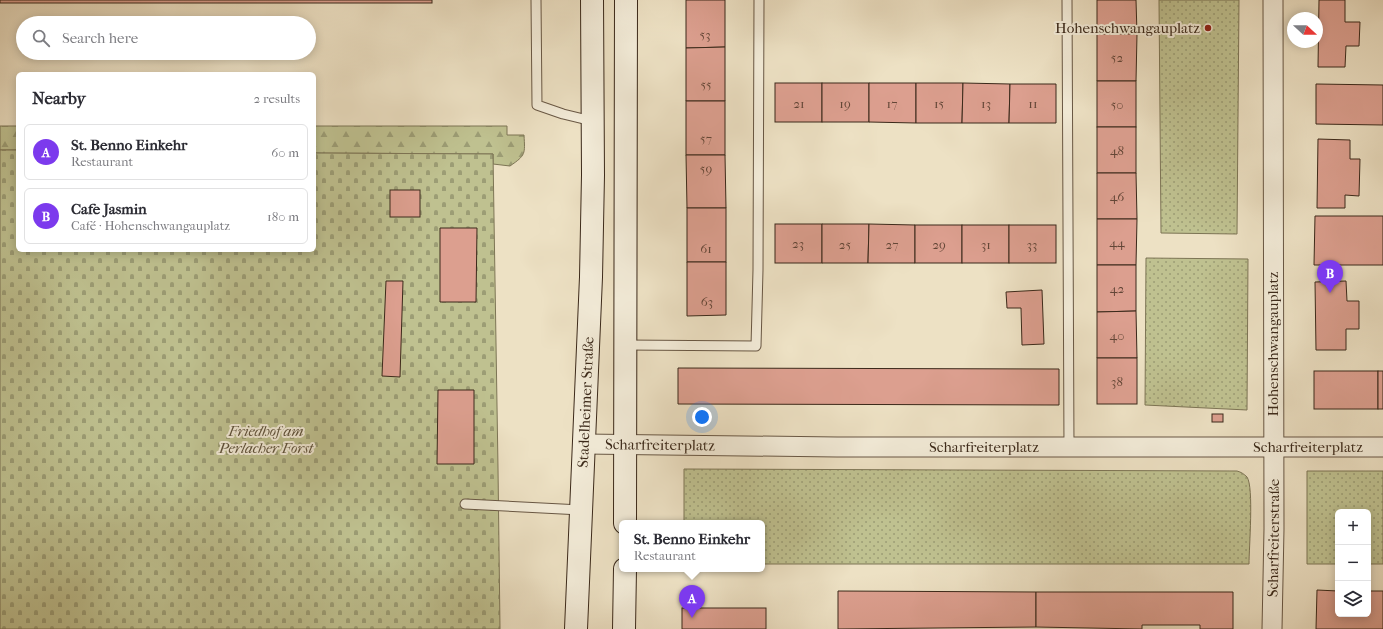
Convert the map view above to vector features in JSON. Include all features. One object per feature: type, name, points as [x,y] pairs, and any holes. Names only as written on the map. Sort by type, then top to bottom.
[{"type":"main road","name":"Stadelheimer Straße","points":[[576,629],[591,277],[593,175],[592,0]]},
{"type":"main road","points":[[625,520],[626,0]]},
{"type":"main road","points":[[593,175],[625,173]]},
{"type":"main road","points":[[624,629],[625,572]]},
{"type":"street","name":"Hohenschwangauplatz","points":[[1273,0],[1273,447]]},
{"type":"street","name":"Scharfreiterplatz","points":[[584,444],[837,447],[1383,447]]},
{"type":"street","name":"Scharfreiterstraße","points":[[1272,629],[1274,529],[1273,447]]},
{"type":"lane","points":[[536,0],[537,105],[563,114],[592,121]]},
{"type":"lane","points":[[625,345],[756,346],[758,270],[759,0]]},
{"type":"lane","points":[[1067,0],[1069,446]]},
{"type":"lane","points":[[465,504],[581,510]]},
{"type":"green space","points":[[1159,0],[1239,0],[1237,234],[1161,233]]},
{"type":"green space","points":[[0,126],[16,126],[16,150],[0,150]]},
{"type":"green space","points":[[316,126],[507,126],[507,135],[524,135],[523,154],[510,166],[493,164],[493,154],[316,153]]},
{"type":"green space","name":"Friedhof am Perlacher Forst","points":[[0,150],[16,150],[16,252],[316,252],[316,153],[493,154],[500,629],[0,629]]},
{"type":"green space","points":[[1146,258],[1248,259],[1247,410],[1145,405]]},
{"type":"green space","points":[[684,469],[1237,471],[1247,477],[1251,505],[1249,564],[765,564],[765,520],[684,520]]},
{"type":"green space","points":[[1307,471],[1383,471],[1383,564],[1371,564],[1371,509],[1335,509],[1335,564],[1307,564]]},
{"type":"building","points":[[0,0],[432,0],[432,3],[0,3]]},
{"type":"building","points":[[686,0],[725,0],[725,47],[686,48]]},
{"type":"building","points":[[1097,0],[1136,0],[1137,34],[1097,34]]},
{"type":"building","points":[[1319,0],[1345,0],[1345,22],[1360,22],[1359,46],[1346,46],[1345,67],[1318,67],[1318,48],[1323,48],[1323,12],[1319,12]]},
{"type":"building","points":[[1097,34],[1137,34],[1136,81],[1097,81]]},
{"type":"building","points":[[725,47],[725,101],[686,101],[686,48]]},
{"type":"building","points":[[1097,81],[1136,81],[1136,127],[1097,127]]},
{"type":"building","points":[[775,83],[822,83],[822,122],[775,122]]},
{"type":"building","points":[[822,83],[869,83],[869,122],[822,122]]},
{"type":"building","points":[[869,83],[916,83],[916,123],[869,122]]},
{"type":"building","points":[[916,83],[963,83],[962,123],[916,123]]},
{"type":"building","points":[[963,83],[1010,84],[1009,123],[962,123]]},
{"type":"building","points":[[1010,84],[1056,84],[1056,123],[1009,123]]},
{"type":"building","points":[[1316,84],[1383,85],[1383,125],[1316,124]]},
{"type":"building","points":[[686,101],[725,101],[725,155],[686,155]]},
{"type":"building","points":[[1097,127],[1136,127],[1136,173],[1097,173]]},
{"type":"building","points":[[1318,139],[1350,140],[1350,159],[1360,159],[1359,196],[1345,195],[1345,208],[1317,208]]},
{"type":"building","points":[[686,155],[725,155],[726,208],[687,208]]},
{"type":"building","points":[[1097,173],[1136,173],[1137,219],[1097,219]]},
{"type":"building","points":[[390,190],[420,190],[420,217],[390,217]]},
{"type":"building","points":[[687,208],[726,208],[726,262],[687,262]]},
{"type":"building","points":[[1315,216],[1383,216],[1383,265],[1314,265]]},
{"type":"building","points":[[1097,219],[1137,219],[1136,265],[1097,265]]},
{"type":"building","points":[[775,224],[822,224],[822,263],[775,263]]},
{"type":"building","points":[[822,224],[869,224],[868,263],[822,263]]},
{"type":"building","points":[[869,224],[915,225],[915,263],[868,263]]},
{"type":"building","points":[[915,225],[962,225],[962,263],[915,263]]},
{"type":"building","points":[[962,225],[1009,225],[1009,263],[962,263]]},
{"type":"building","points":[[1009,225],[1056,225],[1056,263],[1009,263]]},
{"type":"building","points":[[440,228],[477,228],[476,302],[440,302]]},
{"type":"building","points":[[687,262],[726,262],[726,315],[687,316]]},
{"type":"building","points":[[1097,265],[1136,265],[1136,311],[1097,312]]},
{"type":"building","points":[[386,281],[403,281],[400,377],[382,376]]},
{"type":"building","points":[[1346,281],[1347,301],[1359,301],[1359,329],[1346,329],[1346,350],[1316,350],[1315,282]]},
{"type":"building","points":[[1042,290],[1044,344],[1022,345],[1021,308],[1007,308],[1006,292]]},
{"type":"building","points":[[1136,311],[1137,358],[1097,358],[1097,312]]},
{"type":"building","points":[[1097,358],[1137,358],[1137,404],[1097,404]]},
{"type":"building","points":[[678,368],[1059,369],[1059,405],[678,404]]},
{"type":"building","points":[[1314,371],[1378,371],[1378,409],[1314,409]]},
{"type":"building","points":[[1378,371],[1383,371],[1383,409],[1378,409]]},
{"type":"building","points":[[438,390],[474,390],[474,464],[437,464]]},
{"type":"building","points":[[1212,414],[1223,414],[1223,422],[1212,422]]},
{"type":"building","points":[[1317,590],[1335,591],[1335,617],[1371,617],[1371,591],[1383,591],[1383,629],[1316,629]]},
{"type":"building","points":[[838,591],[1036,592],[1036,627],[838,629]]},
{"type":"building","points":[[1036,592],[1233,592],[1233,629],[1200,629],[1200,625],[1142,625],[1142,629],[1036,627]]},
{"type":"building","points":[[682,608],[766,608],[766,629],[682,629]]},
{"type":"place","name":"Hohenschwangauplatz","points":[[1208,28]]},
{"type":"place","name":"Cafe Jasmin","points":[[1330,293]]},
{"type":"place","name":"St. Benno Einkehr","points":[[692,618]]}]
